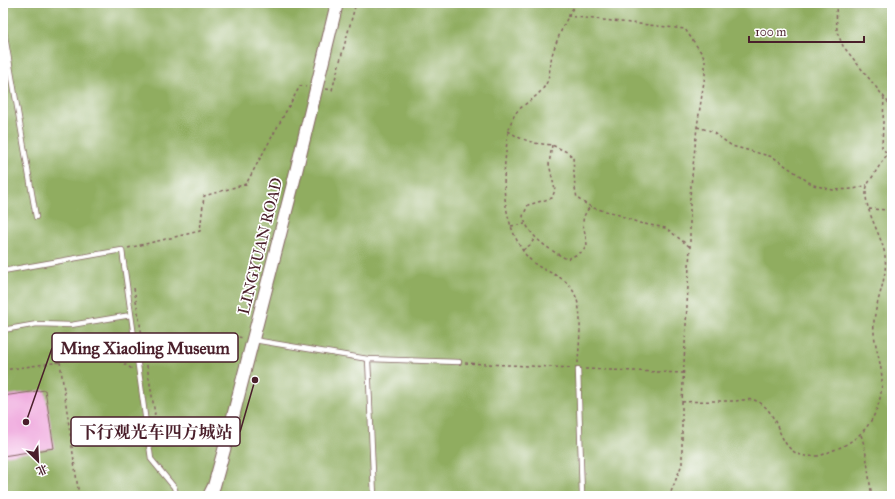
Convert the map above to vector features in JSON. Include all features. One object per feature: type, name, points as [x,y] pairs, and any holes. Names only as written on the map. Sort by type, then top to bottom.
[{"type":"street","name":"LINGYUAN ROAD","points":[[209,496],[216,478],[253,340],[337,3]]},
{"type":"lane","points":[[3,25],[36,217]]},
{"type":"lane","points":[[3,271],[122,250],[151,459],[174,486],[177,496]]},
{"type":"lane","points":[[3,330],[37,324],[71,325],[131,315]]},
{"type":"lane","points":[[253,340],[368,358],[459,362]]},
{"type":"lane","points":[[368,358],[374,496]]},
{"type":"lane","points":[[578,368],[582,496]]},
{"type":"path","points":[[129,255],[128,247],[200,231],[204,196],[246,184],[300,86],[332,90],[356,3]]},
{"type":"path","points":[[576,3],[567,16],[552,56],[547,81],[538,96],[514,115],[508,131],[503,179],[504,197],[511,226],[523,250],[534,265],[562,279],[574,289],[579,305],[578,368]]},
{"type":"path","points":[[836,3],[837,32],[843,46],[892,107]]},
{"type":"path","points":[[567,16],[685,29],[705,58],[705,75],[697,126],[690,196],[690,247],[682,402],[682,464],[671,496]]},
{"type":"path","points":[[884,97],[882,147],[887,154]]},
{"type":"path","points":[[697,126],[710,131],[732,146],[773,156],[813,185],[833,190],[854,189],[867,185]]},
{"type":"path","points":[[508,131],[534,143],[552,145],[567,152],[573,157],[577,198],[590,206],[639,223],[666,228],[690,247]]},
{"type":"path","points":[[552,145],[549,164],[555,190],[554,194],[552,198],[528,205],[523,216],[525,224],[535,238],[567,259],[582,252],[587,246],[582,222],[583,214],[590,206]]},
{"type":"path","points":[[682,402],[754,400],[765,407],[773,417],[788,448],[800,454],[817,456],[846,446],[861,435],[871,422],[877,406],[882,381],[874,338],[874,321],[884,274],[885,257],[882,242],[868,209],[866,196],[867,185],[887,154],[892,150]]},
{"type":"path","points":[[868,209],[892,210]]},
{"type":"path","points":[[511,226],[525,224]]},
{"type":"path","points":[[523,250],[530,245],[535,238]]},
{"type":"path","points":[[134,286],[154,414],[145,416]]},
{"type":"path","points":[[144,349],[231,335],[253,340]]},
{"type":"path","points":[[3,370],[60,362],[76,349],[95,345],[149,379]]},
{"type":"path","points":[[60,362],[79,496]]},
{"type":"path","points":[[459,362],[683,373]]},
{"type":"path","points":[[861,435],[866,450],[867,470],[872,496]]},
{"type":"green space","points":[[3,3],[892,3],[892,496],[3,496]]},
{"type":"building","points":[[45,390],[54,448],[3,456],[3,396]]},
{"type":"place","name":"下行观光车四方城站","points":[[255,380]]},
{"type":"place","name":"Ming Xiaoling Museum","points":[[26,422]]}]
